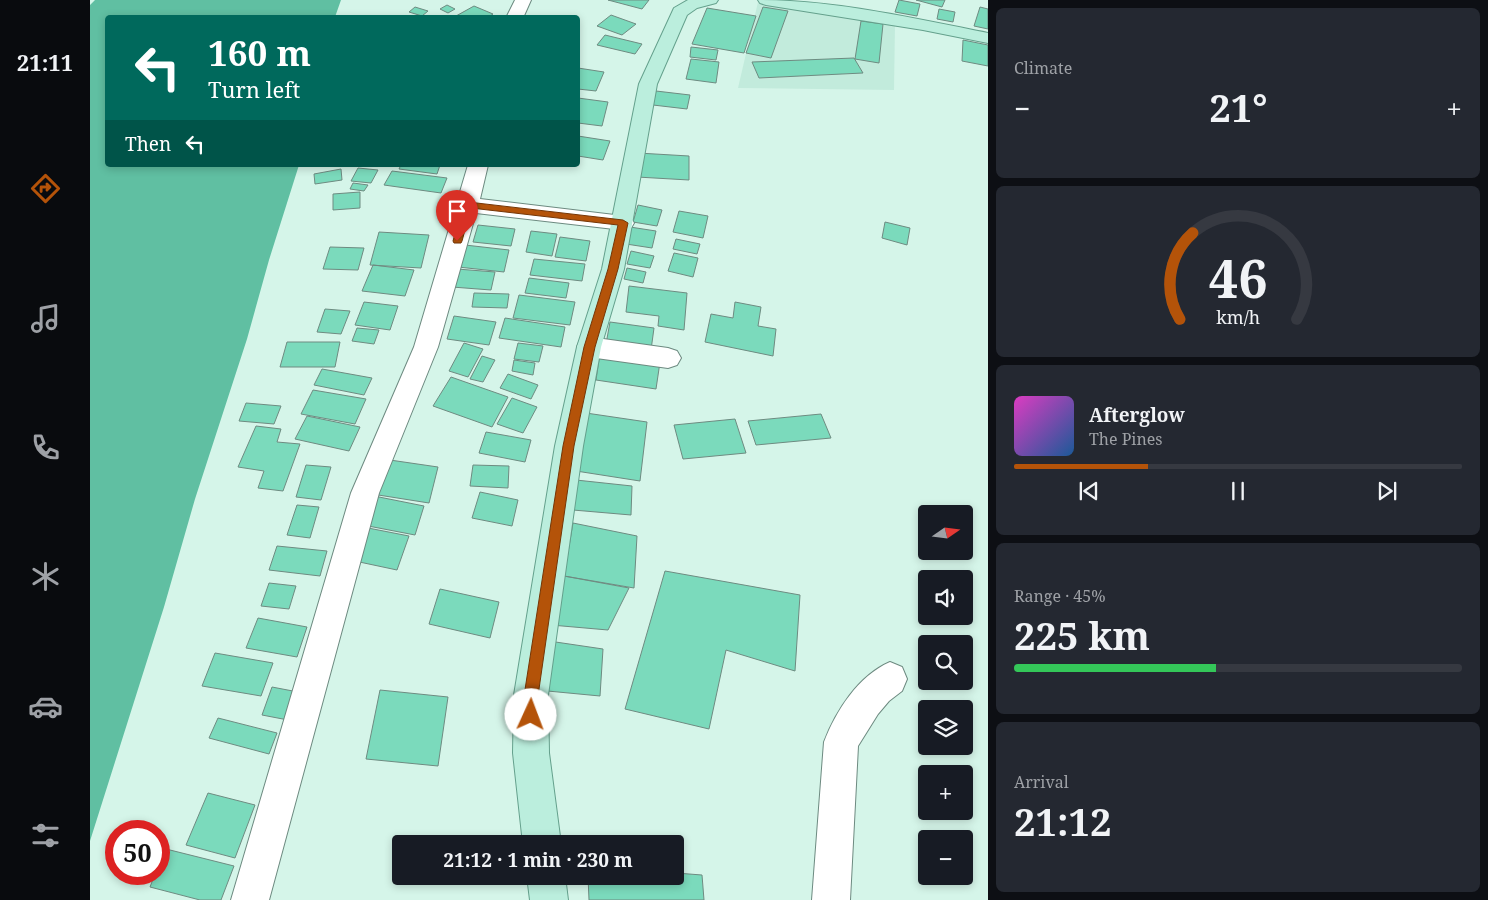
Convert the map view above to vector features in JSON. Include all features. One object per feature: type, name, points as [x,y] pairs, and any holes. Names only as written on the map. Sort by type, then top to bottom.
[{"type":"main road","points":[[766,0],[922,25],[988,38]]},
{"type":"main road","points":[[541,835],[531,753],[531,696],[569,446],[590,347],[613,269],[648,84],[680,12],[696,1]]},
{"type":"main road","points":[[547,885],[549,900]]},
{"type":"street","points":[[516,15],[523,0]]},
{"type":"street","points":[[250,900],[365,493],[426,347],[478,167]]},
{"type":"street","points":[[468,205],[623,223]]},
{"type":"street","points":[[590,347],[668,358]]},
{"type":"street","points":[[831,900],[841,742],[866,702],[877,689],[890,679]]},
{"type":"shaded area","points":[[95,0],[341,0],[336,15],[105,15],[105,167],[298,167],[269,260],[247,339],[195,499],[164,607],[90,841],[90,5]]},
{"type":"shaded area","points":[[758,2],[895,24],[894,90],[738,88]]},
{"type":"building","points":[[608,0],[649,0],[642,9]]},
{"type":"building","points":[[899,0],[920,4],[917,16],[895,12]]},
{"type":"building","points":[[916,0],[945,0],[942,7]]},
{"type":"building","points":[[447,5],[455,9],[448,13],[440,9]]},
{"type":"building","points":[[474,6],[493,14],[492,15],[458,15]]},
{"type":"building","points":[[415,7],[428,11],[423,15],[409,12]]},
{"type":"building","points":[[763,7],[788,11],[771,58],[746,53]]},
{"type":"building","points":[[980,7],[988,9],[988,29],[974,26]]},
{"type":"building","points":[[707,8],[756,16],[744,53],[692,44]]},
{"type":"building","points":[[939,9],[955,12],[953,22],[937,19]]},
{"type":"building","points":[[611,15],[636,24],[622,35],[597,26]]},
{"type":"building","points":[[861,21],[883,24],[879,63],[855,59]]},
{"type":"building","points":[[605,35],[642,44],[635,54],[597,45]]},
{"type":"building","points":[[963,40],[988,45],[988,66],[962,61]]},
{"type":"building","points":[[691,47],[718,50],[716,60],[690,57]]},
{"type":"building","points":[[854,58],[863,73],[759,78],[752,62]]},
{"type":"building","points":[[691,59],[719,62],[716,83],[686,79]]},
{"type":"building","points":[[580,68],[604,72],[596,91],[580,89]]},
{"type":"building","points":[[656,91],[690,95],[687,109],[653,105]]},
{"type":"building","points":[[580,98],[608,102],[602,126],[580,123]]},
{"type":"building","points":[[580,136],[610,141],[603,160],[580,156]]},
{"type":"building","points":[[638,153],[689,156],[689,180],[637,177]]},
{"type":"building","points":[[400,167],[439,167],[437,174],[399,169]]},
{"type":"building","points":[[358,168],[378,170],[371,183],[351,181]]},
{"type":"building","points":[[341,169],[342,180],[315,184],[314,174]]},
{"type":"building","points":[[392,171],[447,178],[441,193],[384,185]]},
{"type":"building","points":[[353,183],[368,185],[364,191],[350,189]]},
{"type":"building","points":[[360,192],[360,208],[333,210],[333,194]]},
{"type":"building","points":[[638,205],[662,210],[657,226],[633,222]]},
{"type":"building","points":[[679,211],[708,216],[703,238],[673,232]]},
{"type":"building","points":[[885,222],[910,228],[907,245],[882,238]]},
{"type":"building","points":[[478,225],[515,229],[511,246],[473,242]]},
{"type":"building","points":[[630,227],[656,231],[652,248],[626,244]]},
{"type":"building","points":[[531,231],[557,234],[552,256],[526,252]]},
{"type":"building","points":[[379,232],[429,235],[421,268],[370,265]]},
{"type":"building","points":[[560,237],[590,241],[586,261],[555,257]]},
{"type":"building","points":[[676,239],[700,244],[697,254],[673,249]]},
{"type":"building","points":[[465,245],[509,250],[504,272],[458,267]]},
{"type":"building","points":[[330,247],[364,248],[358,270],[323,269]]},
{"type":"building","points":[[631,251],[654,256],[650,268],[627,264]]},
{"type":"building","points":[[674,253],[698,258],[693,277],[668,271]]},
{"type":"building","points":[[534,259],[585,264],[582,281],[530,275]]},
{"type":"building","points":[[373,265],[414,270],[405,296],[362,291]]},
{"type":"building","points":[[627,268],[646,272],[643,283],[624,279]]},
{"type":"building","points":[[457,269],[495,272],[491,290],[452,287]]},
{"type":"building","points":[[529,278],[569,283],[566,298],[525,293]]},
{"type":"building","points":[[629,286],[687,293],[684,330],[658,326],[659,316],[626,312]]},
{"type":"building","points":[[474,293],[509,294],[507,308],[472,307]]},
{"type":"building","points":[[519,295],[575,302],[570,325],[513,318]]},
{"type":"building","points":[[364,302],[398,306],[390,330],[355,325]]},
{"type":"building","points":[[735,302],[761,307],[758,326],[776,329],[773,356],[705,342],[711,314],[733,318]]},
{"type":"building","points":[[325,309],[350,311],[341,334],[317,332]]},
{"type":"building","points":[[454,316],[496,322],[489,345],[447,339]]},
{"type":"building","points":[[505,318],[565,327],[561,347],[499,338]]},
{"type":"building","points":[[610,322],[654,328],[651,350],[606,344]]},
{"type":"building","points":[[357,328],[379,330],[374,344],[352,341]]},
{"type":"building","points":[[287,342],[340,342],[335,367],[280,367]]},
{"type":"building","points":[[464,343],[483,349],[468,377],[449,371]]},
{"type":"building","points":[[518,343],[543,346],[539,362],[514,359]]},
{"type":"building","points":[[600,353],[660,362],[656,389],[596,380]]},
{"type":"building","points":[[482,356],[495,360],[483,382],[470,379]]},
{"type":"building","points":[[514,360],[535,363],[533,375],[512,371]]},
{"type":"building","points":[[322,369],[372,378],[364,395],[314,385]]},
{"type":"building","points":[[508,374],[538,385],[531,399],[500,388]]},
{"type":"building","points":[[451,377],[508,397],[492,427],[433,406]]},
{"type":"building","points":[[313,390],[366,399],[355,424],[301,414]]},
{"type":"building","points":[[512,398],[537,407],[523,433],[497,424]]},
{"type":"building","points":[[246,403],[281,406],[274,424],[239,421]]},
{"type":"building","points":[[586,413],[647,422],[640,481],[576,471]]},
{"type":"building","points":[[821,414],[831,438],[756,445],[748,421]]},
{"type":"building","points":[[307,416],[360,427],[349,451],[295,439]]},
{"type":"building","points":[[735,419],[746,453],[683,459],[674,425]]},
{"type":"building","points":[[256,426],[281,429],[277,442],[300,444],[283,491],[258,488],[264,471],[238,467]]},
{"type":"building","points":[[486,432],[531,440],[525,462],[479,453]]},
{"type":"building","points":[[383,459],[438,467],[429,503],[372,494]]},
{"type":"building","points":[[306,465],[331,467],[321,500],[296,497]]},
{"type":"building","points":[[473,465],[509,466],[508,488],[470,486]]},
{"type":"building","points":[[576,480],[632,486],[631,515],[573,510]]},
{"type":"building","points":[[480,492],[518,500],[512,526],[472,518]]},
{"type":"building","points":[[374,496],[424,506],[415,535],[363,525]]},
{"type":"building","points":[[297,505],[319,507],[310,538],[287,535]]},
{"type":"building","points":[[573,523],[637,536],[634,588],[564,576]]},
{"type":"building","points":[[363,527],[409,536],[397,570],[350,560]]},
{"type":"building","points":[[277,546],[327,551],[320,576],[269,570]]},
{"type":"building","points":[[665,571],[800,595],[795,671],[726,650],[709,729],[625,709]]},
{"type":"building","points":[[564,576],[629,588],[608,630],[551,625]]},
{"type":"building","points":[[269,583],[296,586],[289,609],[261,606]]},
{"type":"building","points":[[440,589],[499,602],[490,638],[429,624]]},
{"type":"building","points":[[258,618],[307,627],[297,657],[246,648]]},
{"type":"building","points":[[542,640],[603,649],[600,696],[537,690]]},
{"type":"building","points":[[215,653],[273,663],[261,696],[202,686]]},
{"type":"building","points":[[272,687],[298,692],[288,720],[262,715]]},
{"type":"building","points":[[380,690],[448,697],[438,766],[366,759]]},
{"type":"building","points":[[218,718],[277,733],[269,754],[209,738]]},
{"type":"building","points":[[208,793],[255,805],[235,858],[186,845]]},
{"type":"building","points":[[170,850],[234,866],[221,900],[200,900],[150,887],[151,885],[170,885]]},
{"type":"building","points":[[684,874],[702,875],[704,900],[589,900],[588,885],[684,885]]},
{"type":"route","points":[[457,241],[468,205],[623,223],[613,269],[590,347],[569,446],[531,696],[531,715]]}]
